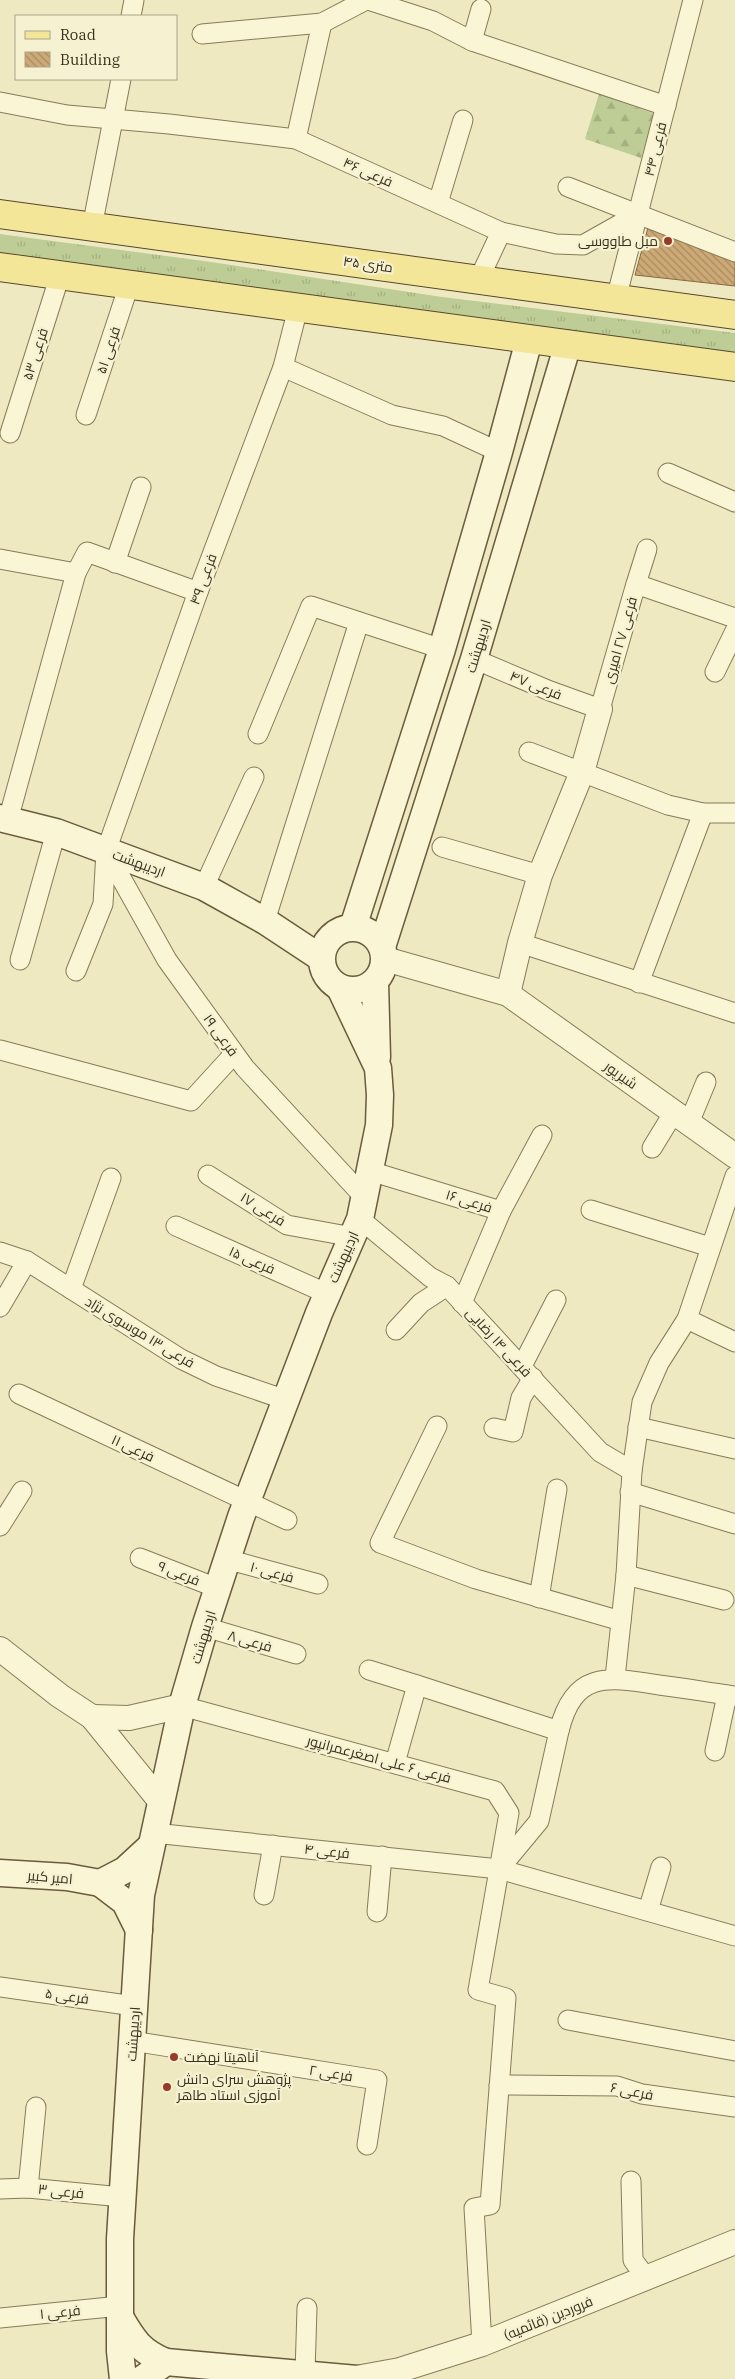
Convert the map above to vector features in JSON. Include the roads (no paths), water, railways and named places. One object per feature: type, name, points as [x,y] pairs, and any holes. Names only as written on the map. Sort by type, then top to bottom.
[{"type":"main road","name":"۴۵ متری","points":[[0,214],[735,315]]},
{"type":"main road","points":[[0,267],[735,367]]},
{"type":"main road","points":[[353,927],[442,649],[529,340]]},
{"type":"main road","name":"اردیبهشت","points":[[123,2379],[120,2312],[122,2197],[141,1895],[161,1802],[182,1706],[226,1560],[286,1400],[359,1218],[378,1125],[381,963],[568,344]]},
{"type":"main road","points":[[518,381],[554,390]]},
{"type":"main road","name":"اردیبهشت","points":[[4,819],[56,832],[204,887],[265,920],[321,958],[323,970],[330,981],[340,988],[378,1068]]},
{"type":"main road","points":[[321,958],[324,946],[331,936],[341,929],[353,927],[365,930],[376,936],[381,963],[364,988],[352,990],[340,988]]},
{"type":"main road","points":[[139,1930],[124,1902],[100,1883],[125,1870],[153,1840]]},
{"type":"main road","name":"امیر کبیر","points":[[0,1873],[67,1877],[100,1883]]},
{"type":"main road","points":[[120,2312],[137,2345],[151,2356],[166,2362],[357,2378]]},
{"type":"main road","points":[[142,2379],[166,2362]]},
{"type":"street","points":[[132,15],[134,0]]},
{"type":"street","points":[[202,34],[322,23],[367,0],[433,21],[472,41],[666,106]]},
{"type":"street","name":"فرعی ۴۴","points":[[616,299],[693,0]]},
{"type":"street","points":[[472,41],[481,9]]},
{"type":"street","points":[[296,140],[322,23]]},
{"type":"street","points":[[92,227],[115,120],[121,80]]},
{"type":"street","name":"فرعی ۴۶","points":[[0,102],[67,115],[169,124],[296,140],[501,232],[556,244],[583,244],[638,214]]},
{"type":"street","points":[[438,203],[463,120]]},
{"type":"street","points":[[568,188],[735,252]]},
{"type":"street","points":[[479,279],[501,232]]},
{"type":"street","name":"فرعی ۵۳","points":[[10,434],[60,275]]},
{"type":"street","name":"فرعی ۵۱","points":[[86,415],[129,285]]},
{"type":"street","name":"فرعی ۴۹","points":[[76,971],[103,904],[106,851],[198,592],[283,367],[298,308]]},
{"type":"street","points":[[283,367],[392,415],[443,426],[499,452]]},
{"type":"street","points":[[668,473],[735,502]]},
{"type":"street","points":[[115,563],[141,487]]},
{"type":"street","points":[[636,584],[647,549]]},
{"type":"street","points":[[4,819],[76,573],[87,552],[198,592]]},
{"type":"street","points":[[0,559],[76,573]]},
{"type":"street","name":"فرعی ۲۷ امیری","points":[[600,709],[636,584],[735,618]]},
{"type":"street","points":[[258,734],[311,606],[442,649]]},
{"type":"street","points":[[265,920],[359,622]]},
{"type":"street","points":[[715,672],[735,631]]},
{"type":"street","name":"فرعی ۴۷","points":[[474,660],[600,709]]},
{"type":"street","points":[[508,994],[520,943],[540,875],[582,772],[600,709]]},
{"type":"street","points":[[529,752],[668,805],[702,812],[735,814]]},
{"type":"street","points":[[204,887],[254,777]]},
{"type":"street","points":[[639,983],[702,812]]},
{"type":"street","points":[[20,960],[56,832]]},
{"type":"street","points":[[442,847],[540,875]]},
{"type":"street","name":"فرعی ۱۹","points":[[106,851],[167,960],[234,1054],[359,1218]]},
{"type":"street","points":[[520,943],[735,1013]]},
{"type":"street","name":"شیرپور","points":[[381,963],[508,994],[735,1156]]},
{"type":"street","points":[[0,1050],[191,1101],[234,1054]]},
{"type":"street","points":[[652,1148],[681,1117],[706,1082]]},
{"type":"street","points":[[500,1210],[542,1135]]},
{"type":"street","name":"فرعی ۱۶","points":[[370,1171],[500,1210],[462,1303]]},
{"type":"street","name":"فرعی ۱۷","points":[[208,1175],[287,1226],[359,1218]]},
{"type":"street","points":[[615,1678],[626,1575],[632,1471],[642,1402],[659,1363],[687,1319],[735,1176]]},
{"type":"street","points":[[70,1289],[111,1178]]},
{"type":"street","points":[[591,1210],[710,1247]]},
{"type":"street","name":"فرعی ۱۴ رضایی","points":[[359,1218],[430,1276],[447,1286],[600,1452],[632,1471]]},
{"type":"street","name":"فرعی ۱۵","points":[[176,1226],[328,1294]]},
{"type":"street","name":"فرعی ۱‍۳ موسوی نژاد","points":[[0,1252],[28,1261],[182,1359],[216,1376],[286,1400]]},
{"type":"street","points":[[0,1307],[28,1261]]},
{"type":"street","points":[[396,1330],[421,1303],[447,1286]]},
{"type":"street","points":[[494,1428],[513,1432],[528,1372],[556,1300]]},
{"type":"street","points":[[687,1319],[735,1342]]},
{"type":"street","name":"فرعی ۱۱","points":[[19,1394],[287,1520]]},
{"type":"street","points":[[437,1426],[380,1543],[476,1579],[621,1621]]},
{"type":"street","points":[[638,1427],[735,1449]]},
{"type":"street","points":[[539,1598],[557,1489]]},
{"type":"street","points":[[0,1526],[22,1491]]},
{"type":"street","points":[[630,1492],[735,1524]]},
{"type":"street","name":"فرعی ۹","points":[[140,1558],[217,1588]]},
{"type":"street","name":"فرعی ۱۰","points":[[226,1560],[318,1584]]},
{"type":"street","points":[[626,1575],[724,1600]]},
{"type":"street","name":"فرعی ۸","points":[[205,1627],[296,1654]]},
{"type":"street","points":[[0,1650],[60,1696],[92,1717],[161,1802]]},
{"type":"street","points":[[369,1670],[559,1731]]},
{"type":"street","points":[[499,1869],[539,1821],[564,1710],[576,1693],[594,1681],[615,1678],[731,1696],[715,1751]]},
{"type":"street","points":[[396,1764],[417,1685]]},
{"type":"street","points":[[92,1717],[129,1718],[182,1706]]},
{"type":"street","name":"فرعی ۶ علی اصغرعمرانپور","points":[[182,1706],[495,1791],[509,1813],[478,1990],[506,1998],[499,2085]]},
{"type":"street","name":"فرعی ۴","points":[[153,1840],[273,1845],[499,1869],[735,1936]]},
{"type":"street","points":[[264,1895],[273,1845]]},
{"type":"street","points":[[377,1912],[382,1856]]},
{"type":"street","points":[[648,1911],[661,1867]]},
{"type":"street","name":"فرعی ۵","points":[[0,1987],[134,2006]]},
{"type":"street","points":[[568,2020],[735,2051]]},
{"type":"street","name":"فرعی ۲","points":[[132,2041],[377,2080],[367,2145]]},
{"type":"street","points":[[482,2344],[474,2208],[490,2204],[499,2085]]},
{"type":"street","name":"فرعی ۶","points":[[499,2085],[617,2086],[642,2094],[735,2107]]},
{"type":"street","points":[[28,2188],[36,2107]]},
{"type":"street","points":[[631,2181],[633,2260],[647,2279]]},
{"type":"street","name":"فرعی ۳","points":[[0,2189],[28,2188],[122,2197]]},
{"type":"street","name":"فروردین (قائمیه)","points":[[357,2378],[400,2370],[482,2344],[735,2242]]},
{"type":"street","points":[[305,2373],[308,2308]]},
{"type":"street","name":"فرعی ۱","points":[[0,2318],[120,2312]]},
{"type":"place","name":"مبل طاووسی","points":[[668,241]]},
{"type":"place","name":"آناهیتا نهضت","points":[[174,2057]]},
{"type":"place","name":"پژوهش سرای دانش آموزی استاد طاهر","points":[[167,2087]]}]
